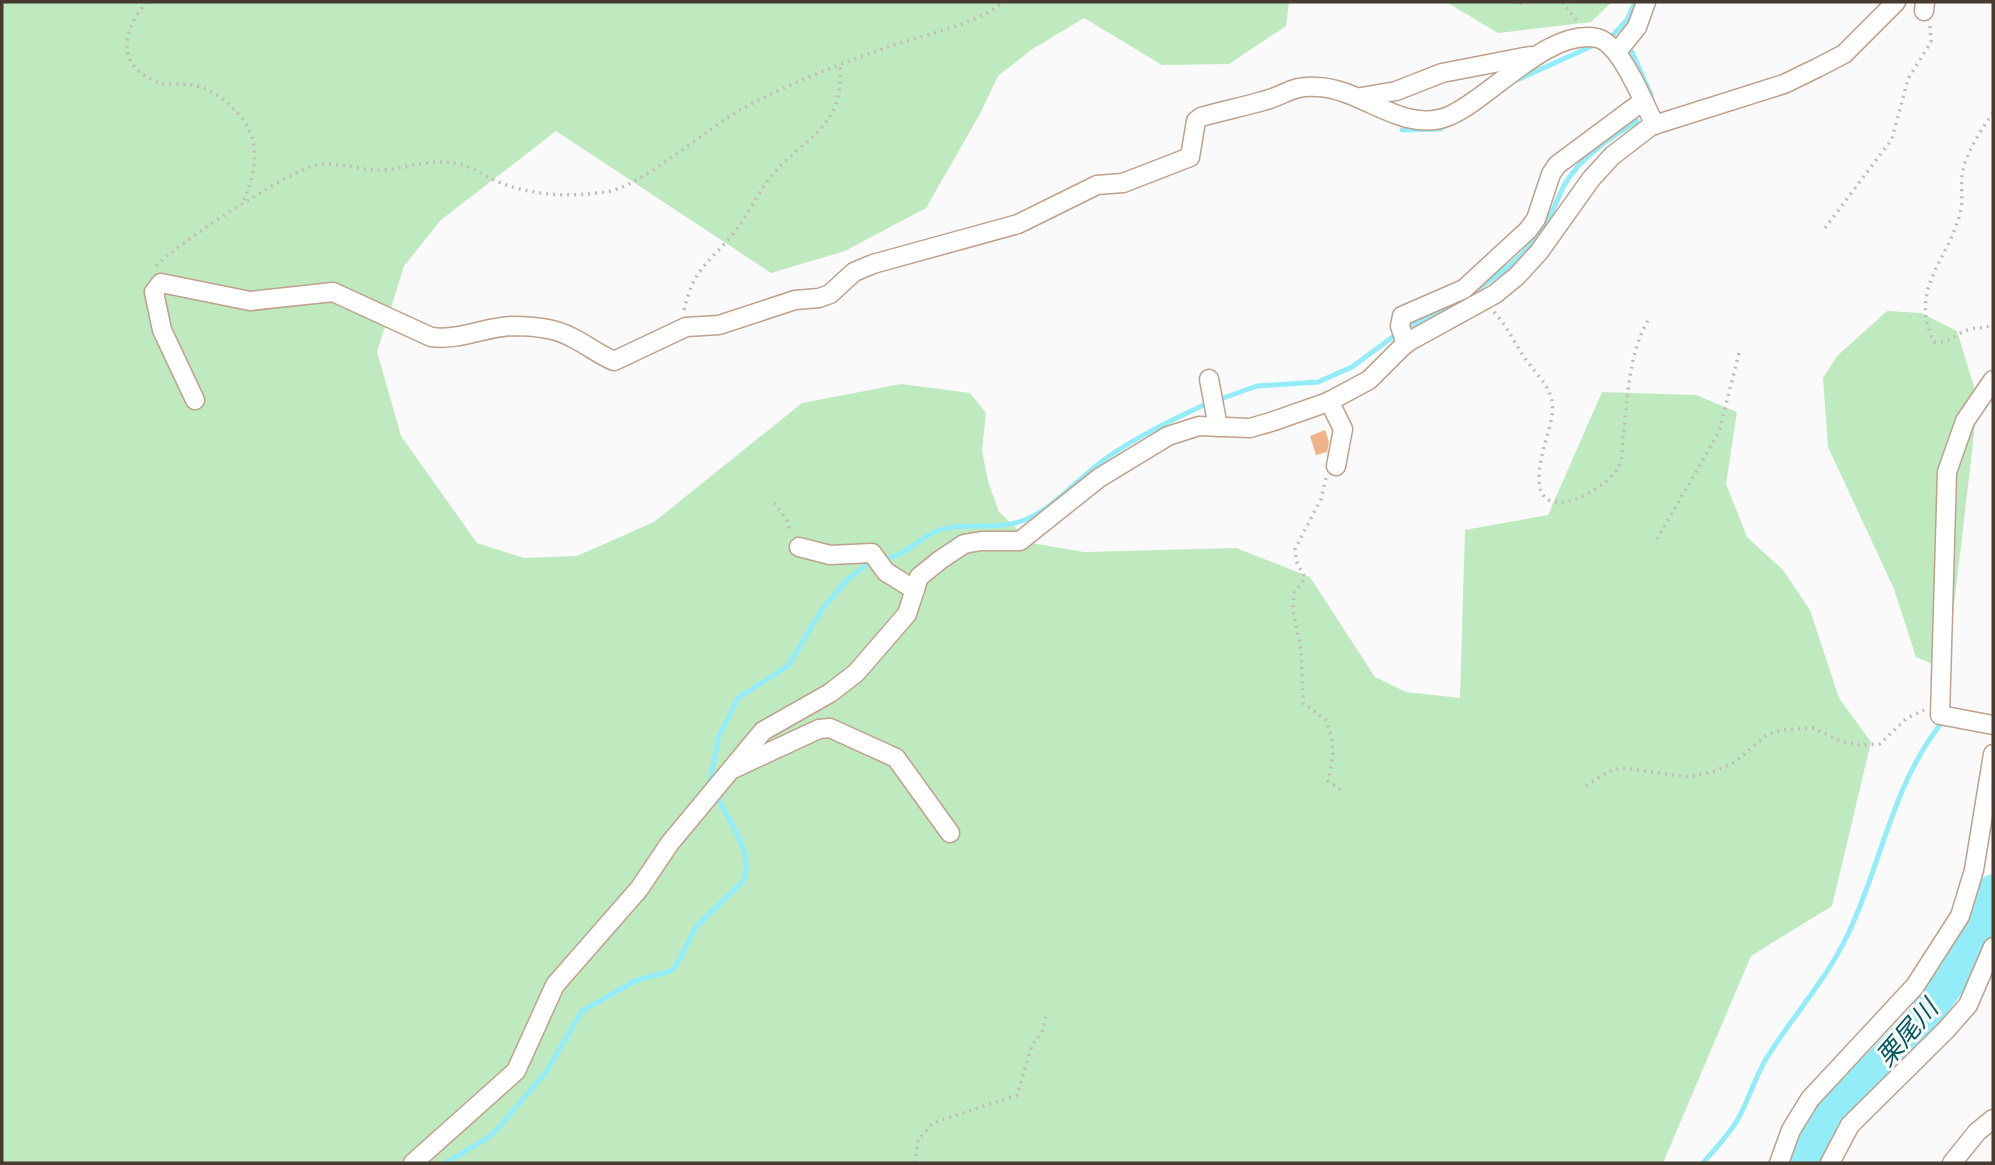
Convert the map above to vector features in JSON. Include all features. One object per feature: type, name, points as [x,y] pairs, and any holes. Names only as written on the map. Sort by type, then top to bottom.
[{"type":"street","points":[[1617,52],[1637,27],[1646,2]]},
{"type":"street","points":[[413,1163],[516,1071],[555,985],[639,889],[670,843],[763,731],[830,693],[856,673],[907,614],[919,578],[964,544],[1020,541],[1099,478],[1168,436],[1199,426],[1250,428],[1329,401],[1369,380],[1406,344],[1483,301],[1517,276],[1539,252],[1573,203],[1605,164],[1655,125],[1784,84],[1817,68],[1844,54],[1896,2]]},
{"type":"street","points":[[1361,97],[1396,91],[1443,73],[1538,55],[1588,37],[1601,39],[1617,52],[1655,125]]},
{"type":"street","points":[[195,400],[162,330],[155,289],[161,284],[250,301],[333,292],[431,337],[447,339],[485,329],[514,326],[544,329],[569,335],[614,361],[681,329],[719,325],[794,300],[819,298],[830,294],[854,272],[873,264],[1018,224],[1097,185],[1123,183],[1148,170],[1180,162],[1190,157],[1196,121],[1201,117],[1266,101],[1296,86],[1336,88],[1413,121],[1448,116],[1538,55]]},
{"type":"street","points":[[1406,344],[1399,320],[1402,316],[1469,285],[1536,219],[1551,174],[1557,165],[1643,101]]},
{"type":"street","points":[[1209,379],[1218,427]]},
{"type":"street","points":[[1993,380],[1965,421],[1947,472],[1940,703],[1940,715],[1993,725]]},
{"type":"street","points":[[1329,401],[1343,429],[1336,466]]},
{"type":"street","points":[[800,547],[830,555],[872,553],[886,572],[915,590]]},
{"type":"street","points":[[733,769],[819,729],[830,729],[897,758],[950,833]]},
{"type":"street","points":[[1779,1163],[1791,1130],[1810,1099],[1915,986],[1960,916],[1974,870],[1993,754]]},
{"type":"street","points":[[1830,1163],[1850,1125],[1947,1030],[1968,1004],[1993,947]]},
{"type":"street","points":[[1952,1163],[1977,1132],[1993,1119]]},
{"type":"path","points":[[147,2],[132,17],[126,39],[131,61],[141,74],[157,82],[193,85],[215,92],[241,120],[255,147],[249,190],[242,204]]},
{"type":"path","points":[[155,289],[151,279],[157,264],[242,204],[294,173],[313,166],[335,163],[374,171],[421,161],[441,162],[464,165],[519,190],[541,195],[608,192],[641,176],[739,110],[840,66],[981,17],[1004,2]]},
{"type":"path","points":[[1515,2],[1516,5],[1525,2]]},
{"type":"path","points":[[1825,228],[1892,139],[1909,79],[1933,36],[1925,6]]},
{"type":"path","points":[[681,329],[690,288],[705,262],[732,235],[772,175],[811,141],[825,124],[841,86],[840,66]]},
{"type":"path","points":[[1993,113],[1963,167],[1961,207],[1949,243],[1930,276],[1926,302],[1927,329],[1934,342],[1942,343],[1969,329],[1987,328],[1993,324]]},
{"type":"path","points":[[1483,301],[1514,337],[1550,392],[1552,415],[1539,471],[1541,494],[1549,501],[1573,501],[1582,497],[1619,468],[1636,344],[1649,318]]},
{"type":"path","points":[[1657,539],[1720,432],[1739,353]]},
{"type":"path","points":[[1336,466],[1327,476],[1321,499],[1295,549],[1296,561],[1305,578],[1294,593],[1293,611],[1301,650],[1303,704],[1326,720],[1334,748],[1328,781],[1342,791]]},
{"type":"path","points":[[774,503],[787,520],[792,542],[800,547]]},
{"type":"path","points":[[1586,786],[1609,771],[1623,768],[1689,777],[1715,771],[1735,762],[1768,734],[1782,730],[1814,728],[1840,741],[1860,745],[1880,744],[1913,714],[1940,703]]},
{"type":"path","points":[[915,1163],[918,1140],[933,1123],[1017,1095],[1032,1045],[1042,1032],[1046,1017]]},
{"type":"green space","points":[[2,2],[1289,2],[1286,26],[1229,64],[1162,65],[1084,18],[1031,50],[998,76],[981,112],[926,208],[845,251],[771,273],[556,131],[441,220],[404,266],[377,352],[401,436],[477,543],[524,558],[577,556],[654,522],[802,403],[901,384],[970,393],[986,413],[982,450],[988,481],[999,512],[1032,543],[1084,552],[1236,548],[1310,577],[1375,677],[1406,692],[1460,698],[1465,530],[1548,515],[1602,392],[1696,395],[1737,412],[1726,484],[1747,537],[1783,570],[1810,610],[1839,698],[1871,742],[1832,906],[1751,956],[1663,1163],[2,1163]]},
{"type":"green space","points":[[1446,2],[1612,2],[1591,22],[1498,33]]},
{"type":"green space","points":[[1887,311],[1921,313],[1957,331],[1978,400],[1950,640],[1939,667],[1916,657],[1894,589],[1828,447],[1823,378],[1837,356]]},
{"type":"building","points":[[1325,430],[1329,442],[1327,452],[1316,455],[1310,436]]},
{"type":"waterway","points":[[1611,37],[1627,20],[1635,2]]},
{"type":"waterway","points":[[1517,80],[1592,46]]},
{"type":"waterway","points":[[1632,52],[1651,95]]},
{"type":"waterway","points":[[1412,325],[1463,298],[1511,264],[1542,230],[1571,174],[1597,148],[1637,121]]},
{"type":"waterway","points":[[1402,130],[1440,129],[1450,123]]},
{"type":"waterway","points":[[1218,400],[1257,386],[1318,382],[1352,367],[1394,336]]},
{"type":"waterway","points":[[880,558],[896,556],[937,531],[947,528],[1011,524],[1033,516],[1120,449],[1208,403]]},
{"type":"waterway","points":[[709,787],[719,736],[738,698],[788,666],[823,608],[848,579],[870,562]]},
{"type":"waterway","points":[[1703,1163],[1735,1123],[1766,1059],[1840,951],[1860,907],[1899,797],[1926,745],[1943,721]]},
{"type":"waterway","points":[[446,1163],[489,1137],[500,1126],[546,1072],[582,1011],[635,981],[670,971],[676,966],[696,927],[743,881],[746,871],[743,849],[719,800]]},
{"type":"waterway","name":"栗尾川","points":[[1805,1163],[1827,1117],[1919,1024],[1953,977],[1977,934],[1993,891]]}]
